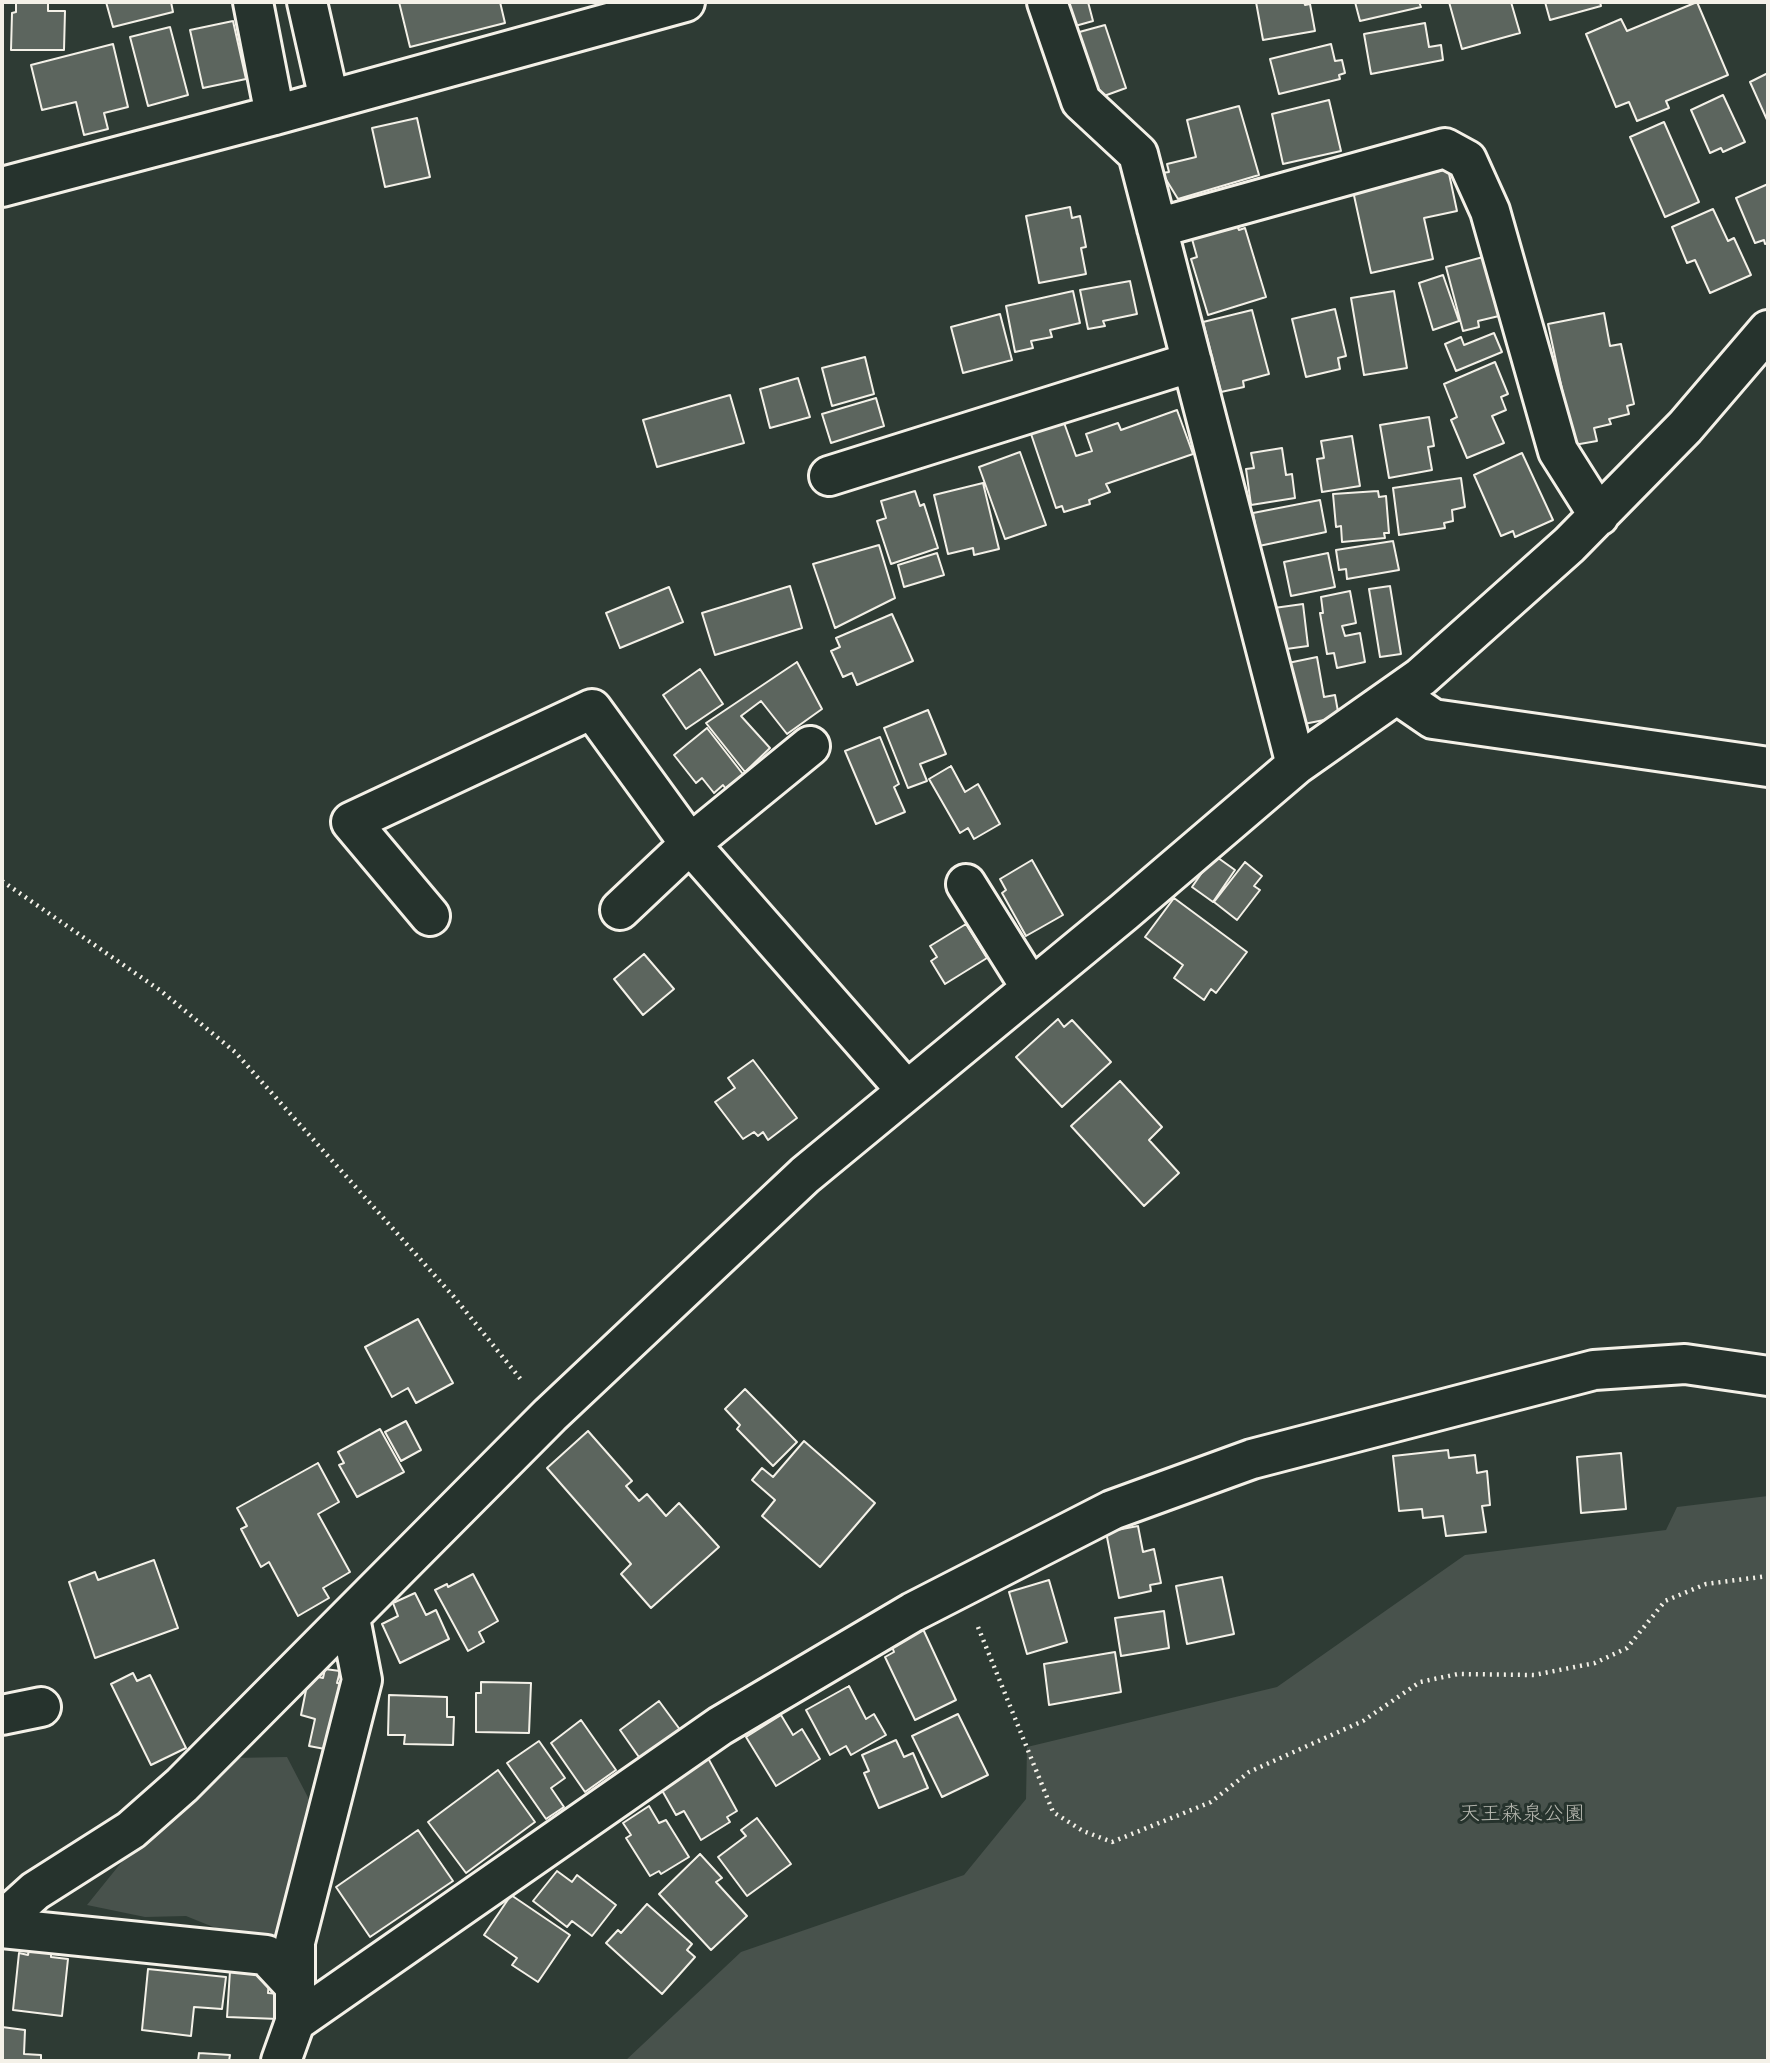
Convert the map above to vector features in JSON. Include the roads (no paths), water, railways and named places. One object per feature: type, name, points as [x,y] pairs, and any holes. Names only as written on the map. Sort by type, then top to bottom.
[{"type":"street","points":[[253,2],[275,115]]},
{"type":"street","points":[[307,2],[329,99]]},
{"type":"street","points":[[2,187],[685,2]]},
{"type":"street","points":[[1046,2],[1081,101],[1138,154],[1296,765]]},
{"type":"street","points":[[1157,229],[1445,148],[1467,160],[1490,211],[1558,451],[1599,516]]},
{"type":"street","points":[[2,1922],[34,1891],[131,1830],[182,1785],[550,1415],[805,1175],[1296,765],[1398,695],[1493,614],[1599,516],[1685,427],[1768,330]]},
{"type":"street","points":[[829,476],[1192,362]]},
{"type":"street","points":[[1398,695],[1433,719],[1768,767]]},
{"type":"street","points":[[430,916],[351,822],[592,709],[690,844],[907,1091]]},
{"type":"street","points":[[620,910],[690,844],[810,746]]},
{"type":"street","points":[[966,884],[1031,988]]},
{"type":"street","points":[[295,2004],[719,1726],[913,1612],[1112,1510],[1239,1463],[1594,1370],[1685,1364],[1768,1376]]},
{"type":"street","points":[[281,2061],[295,2004],[295,1942],[362,1680],[350,1618]]},
{"type":"street","points":[[2,1715],[41,1707]]},
{"type":"street","points":[[2,1928],[266,1955],[295,2004]]},
{"type":"park label","name":"天王森泉公園","points":[[1522,1815]]}]
